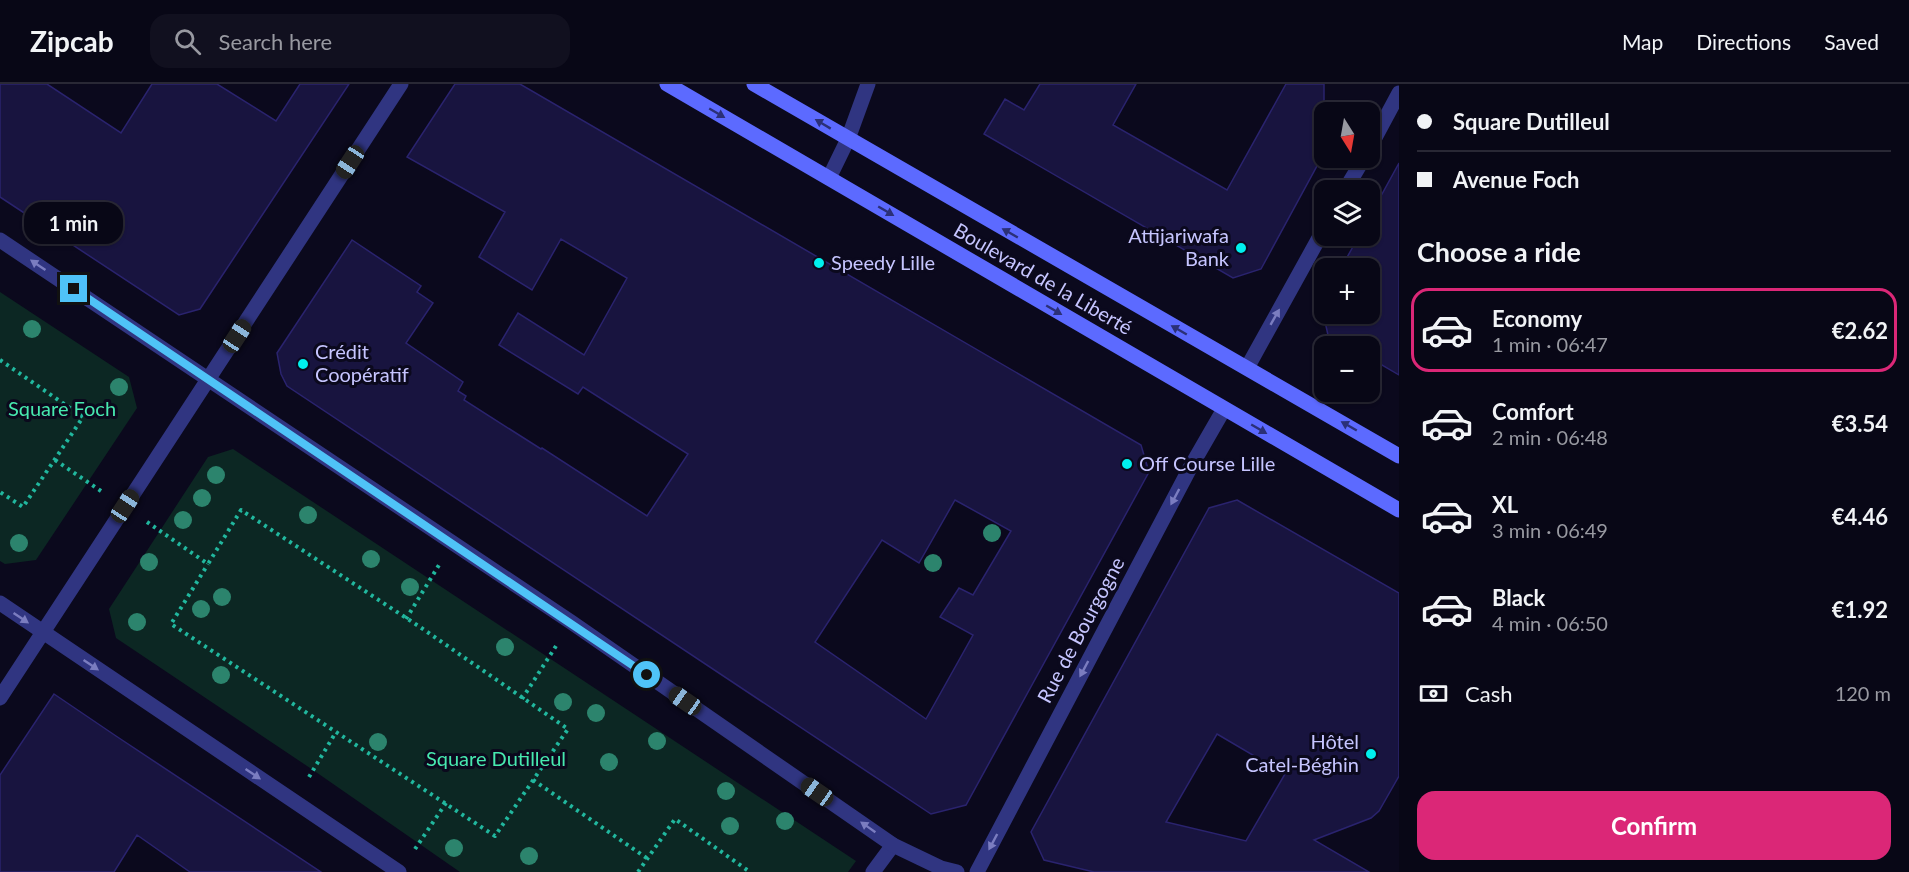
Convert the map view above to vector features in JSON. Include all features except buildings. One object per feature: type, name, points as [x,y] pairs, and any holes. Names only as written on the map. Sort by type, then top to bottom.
[{"type":"main road","name":"Boulevard de la Liberté","points":[[667,84],[1399,510]]},
{"type":"main road","name":"Boulevard de la Liberté","points":[[754,84],[1399,456]]},
{"type":"street","points":[[0,698],[401,84]]},
{"type":"street","points":[[829,178],[848,139],[868,84]]},
{"type":"street","points":[[1380,128],[1399,93]]},
{"type":"street","points":[[0,240],[571,622],[893,845],[941,868],[957,872]]},
{"type":"street","points":[[1246,368],[1314,246]]},
{"type":"street","name":"Rue de Bourgogne","points":[[977,872],[1190,468],[1224,409]]},
{"type":"street","points":[[0,603],[399,872]]},
{"type":"street","points":[[873,872],[893,845]]},
{"type":"path","points":[[0,360],[83,417],[23,507],[0,492]]},
{"type":"path","points":[[55,460],[208,564]]},
{"type":"path","points":[[241,510],[406,618],[568,729],[495,836],[171,624],[241,510]]},
{"type":"path","points":[[406,618],[453,543]]},
{"type":"path","points":[[522,699],[571,622]]},
{"type":"path","points":[[294,801],[336,732]]},
{"type":"path","points":[[533,780],[648,859]]},
{"type":"path","points":[[399,872],[446,803]]},
{"type":"path","points":[[638,872],[675,819],[750,872]]},
{"type":"green space","name":"Square Foch","points":[[0,292],[129,377],[137,408],[36,560],[5,564],[0,561]]},
{"type":"green space","name":"Square Dutilleul","points":[[233,449],[856,861],[848,872],[460,872],[116,638],[109,609],[208,457]]},
{"type":"place","name":"Attijariwafa Bank","points":[[1241,248]]},
{"type":"place","name":"Speedy Lille","points":[[819,263]]},
{"type":"place","name":"Crédit Coopératif","points":[[303,364]]},
{"type":"place","name":"Off Course Lille","points":[[1127,464]]},
{"type":"place","name":"Hôtel Catel-Béghin","points":[[1371,754]]},
{"type":"route","points":[[74,289],[647,675]]}]
